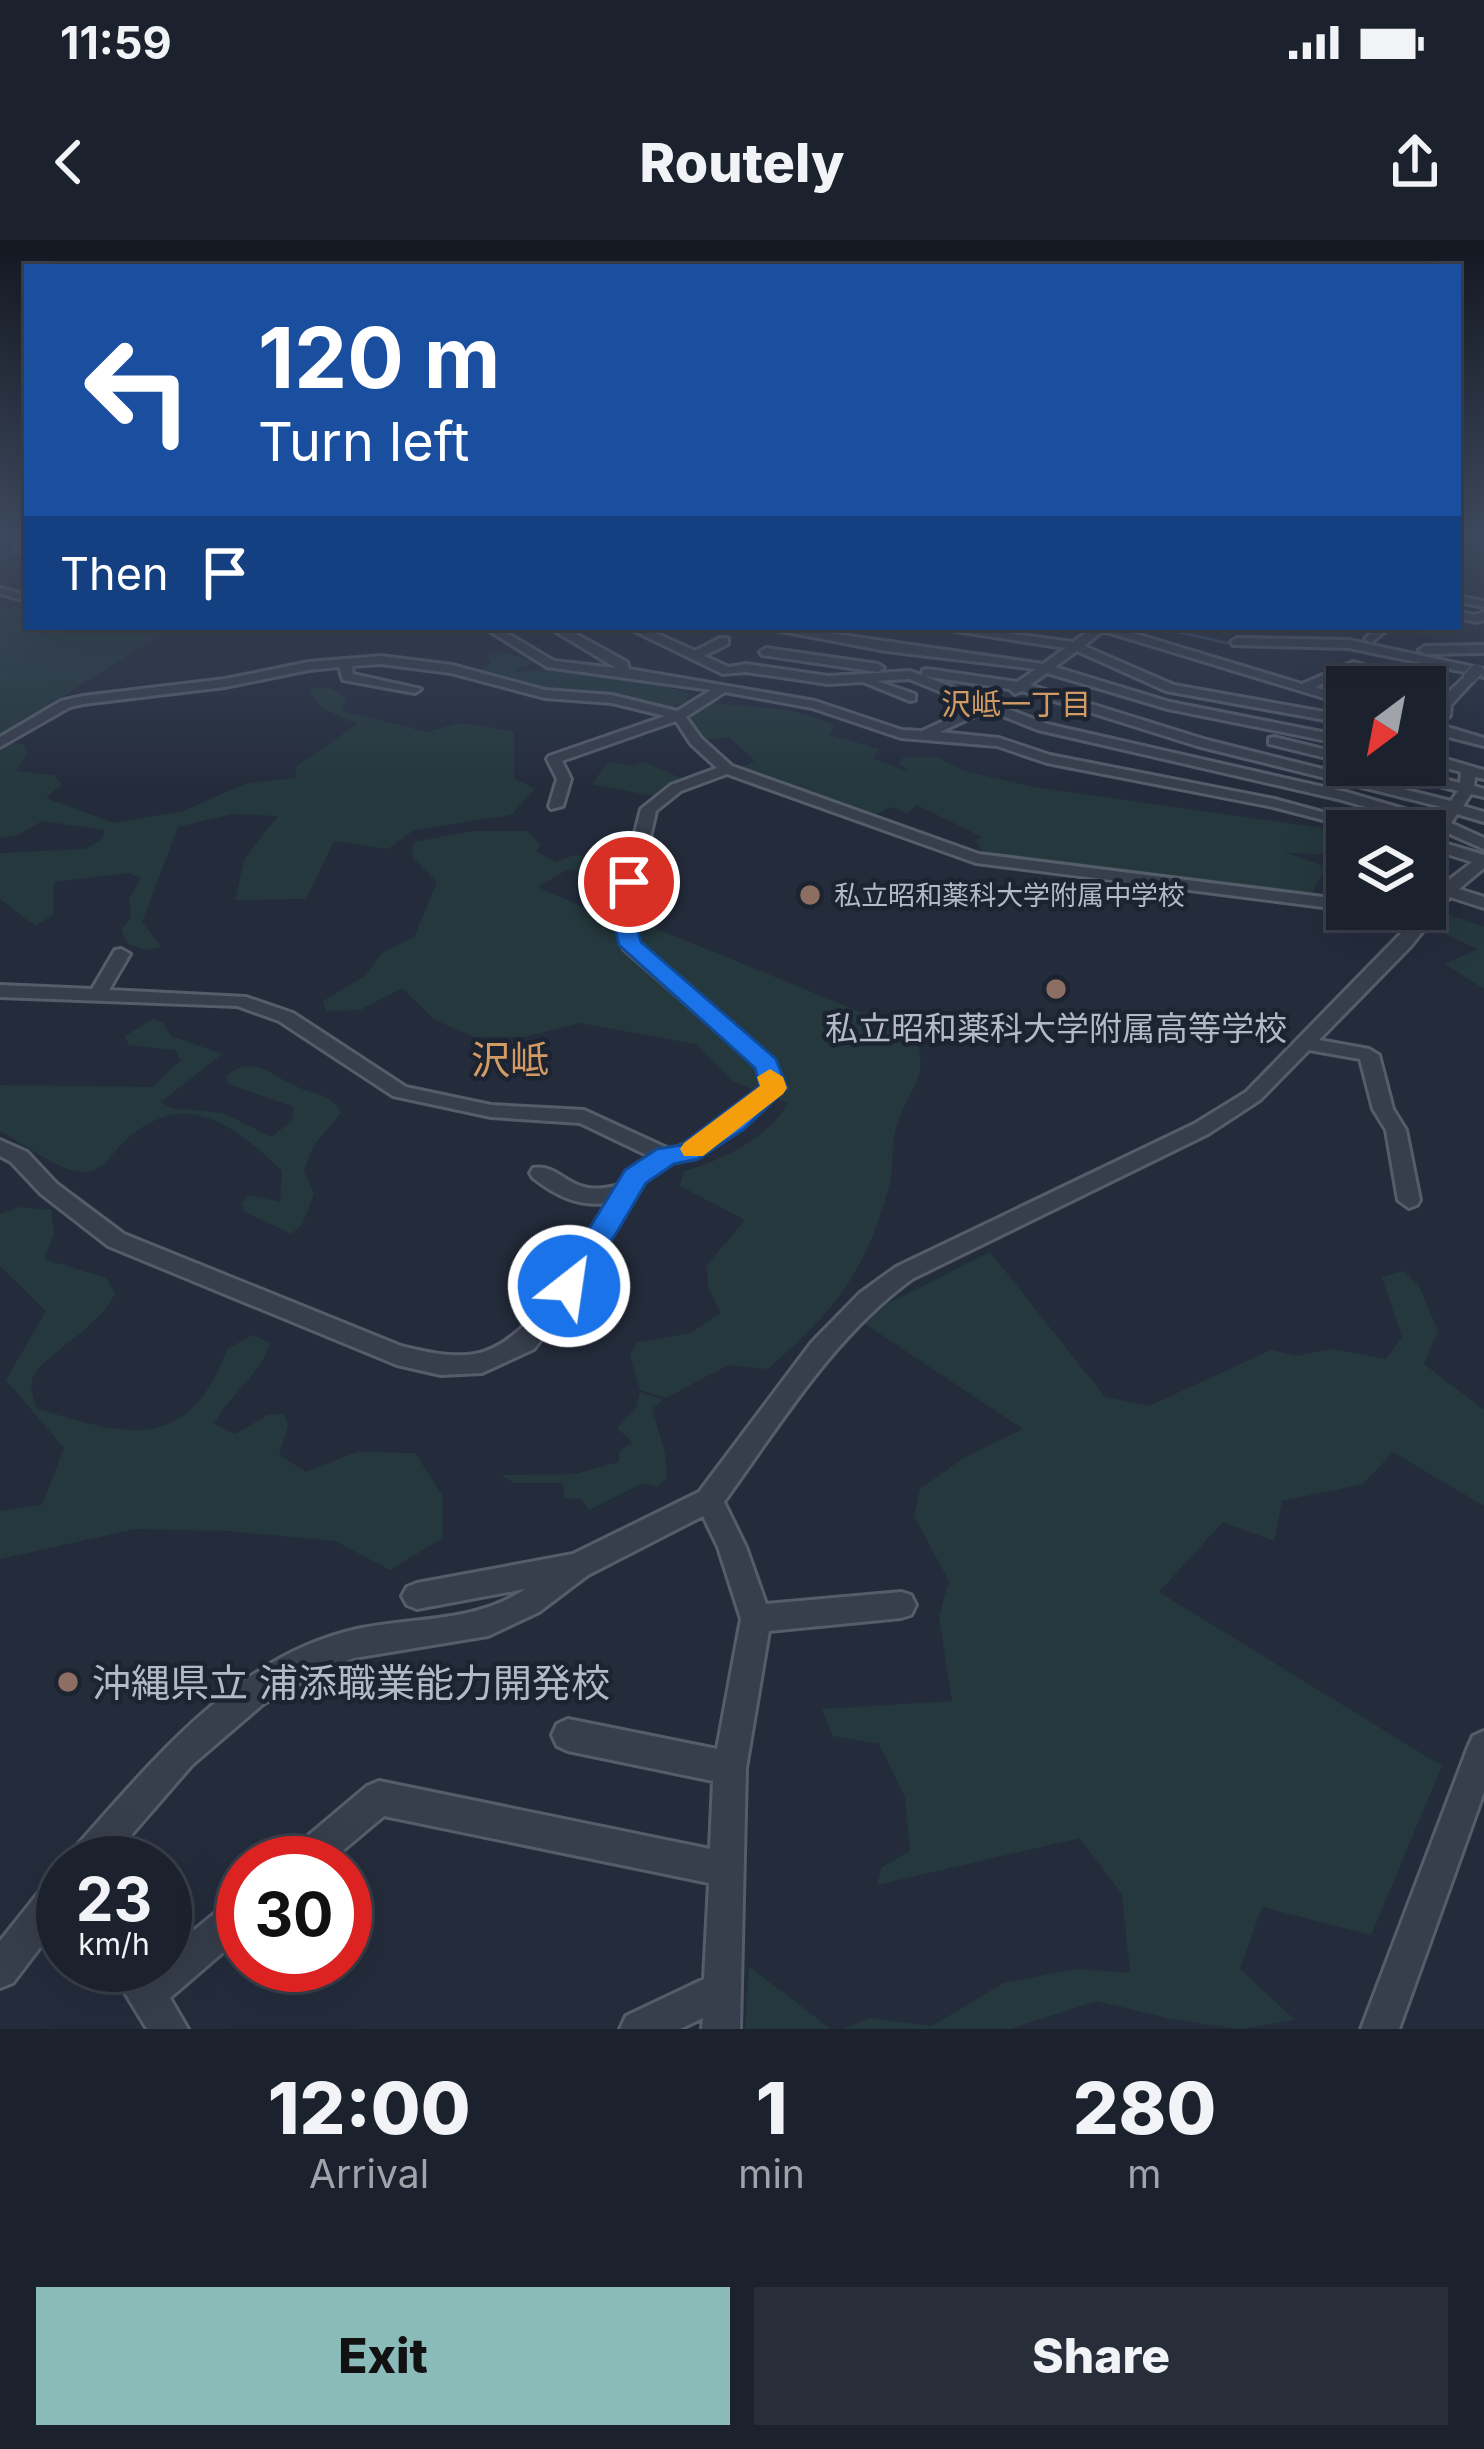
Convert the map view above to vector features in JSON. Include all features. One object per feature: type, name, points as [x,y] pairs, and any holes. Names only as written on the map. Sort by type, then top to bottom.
[{"type":"street","points":[[504,630],[496,632],[551,664],[815,705],[901,734],[982,740],[1090,768],[1326,816]]},
{"type":"street","points":[[559,630],[622,665],[622,672]]},
{"type":"street","points":[[638,630],[727,671],[746,668],[862,680],[910,675],[1043,727],[1392,810]]},
{"type":"street","points":[[746,668],[795,630],[878,646],[1046,667],[1326,753]]},
{"type":"street","points":[[958,630],[1075,646],[1171,688],[1326,716]]},
{"type":"street","points":[[924,735],[1022,686],[1098,630]]},
{"type":"street","points":[[1112,630],[1326,695]]},
{"type":"street","points":[[1221,663],[1241,630]]},
{"type":"street","points":[[935,652],[966,631]]},
{"type":"street","points":[[694,656],[724,641]]},
{"type":"street","points":[[1235,644],[1349,644],[1480,668]]},
{"type":"street","points":[[878,646],[879,668]]},
{"type":"street","points":[[1386,650],[1484,649]]},
{"type":"street","points":[[766,652],[1022,686],[1227,748],[1272,737],[1326,740]]},
{"type":"street","points":[[345,662],[347,677],[416,689]]},
{"type":"street","points":[[0,742],[66,704],[345,662],[436,666],[534,692],[613,699],[680,716],[696,741],[727,769],[976,859],[1326,902]]},
{"type":"street","points":[[1446,702],[1480,668]]},
{"type":"street","points":[[556,806],[565,778],[554,759],[680,716],[721,691],[728,681],[727,671]]},
{"type":"street","points":[[1303,688],[1326,678]]},
{"type":"street","points":[[862,680],[910,697]]},
{"type":"street","points":[[1272,737],[1263,704],[1266,691],[1277,680]]},
{"type":"street","points":[[1137,750],[1160,731],[1168,705]]},
{"type":"street","points":[[1015,749],[1043,727]]},
{"type":"street","points":[[1446,733],[1484,742]]},
{"type":"street","points":[[1272,737],[1484,818]]},
{"type":"street","points":[[1211,766],[1227,748]]},
{"type":"street","points":[[1446,759],[1476,773]]},
{"type":"street","points":[[1446,764],[1476,773]]},
{"type":"street","points":[[0,1147],[20,1156],[49,1189],[116,1240],[349,1339],[441,1365],[482,1363],[525,1342],[569,1286],[635,1177],[667,1156],[688,1153],[734,1123],[774,1088],[767,1065],[630,945],[623,917],[640,828],[649,809],[676,788],[727,769]]},
{"type":"street","points":[[1446,818],[1476,773]]},
{"type":"street","points":[[1446,784],[1484,793]]},
{"type":"street","points":[[1446,828],[1484,856]]},
{"type":"street","points":[[1446,847],[1484,856]]},
{"type":"street","points":[[1484,856],[1448,890],[1484,903]]},
{"type":"street","points":[[108,1836],[181,1754],[252,1694],[312,1660],[354,1644],[477,1626],[529,1603],[578,1566],[709,1500],[821,1349],[868,1299],[904,1273],[1201,1129],[1253,1096],[1413,930]]},
{"type":"street","points":[[98,994],[121,954]]},
{"type":"street","points":[[0,991],[239,1001],[286,1017],[400,1092],[491,1111],[584,1117],[667,1156]]},
{"type":"street","points":[[1307,1044],[1369,1054],[1383,1109],[1396,1130],[1409,1200]]},
{"type":"street","points":[[541,1173],[568,1193],[587,1199],[627,1190]]},
{"type":"street","points":[[709,1500],[732,1547],[755,1619],[730,1768],[721,2029]]},
{"type":"street","points":[[417,1596],[578,1566]]},
{"type":"street","points":[[755,1619],[902,1605]]},
{"type":"street","points":[[568,1735],[730,1768]]},
{"type":"street","points":[[1380,2029],[1484,1748]]},
{"type":"street","points":[[334,1836],[379,1798],[728,1870]]},
{"type":"street","points":[[0,1970],[36,1924]]},
{"type":"street","points":[[639,2029],[723,1989]]},
{"type":"street","points":[[145,1992],[169,2029]]},
{"type":"green space","points":[[0,618],[24,618],[24,630],[167,630],[0,736]]},
{"type":"green space","points":[[503,652],[535,662],[513,670],[519,672],[552,667],[592,670],[689,694],[686,702],[668,709],[617,695],[538,688],[481,670],[491,663],[487,656]]},
{"type":"green space","points":[[328,687],[346,698],[342,711],[426,732],[459,723],[514,732],[514,778],[535,789],[511,815],[414,830],[388,849],[334,841],[306,899],[235,900],[245,858],[278,816],[232,814],[178,827],[142,922],[161,947],[146,950],[128,944],[121,930],[131,917],[129,899],[141,878],[128,873],[54,882],[53,915],[35,926],[0,899],[0,853],[86,849],[103,838],[105,830],[42,821],[18,835],[0,838],[0,739],[24,745],[27,754],[16,771],[54,775],[62,784],[46,798],[114,823],[183,811],[247,783],[295,778],[297,766],[357,724],[322,708],[309,689]]},
{"type":"green space","points":[[712,703],[790,710],[834,724],[830,735],[879,749],[873,759],[910,772],[898,763],[904,757],[937,757],[964,771],[1034,787],[1326,829],[1326,854],[1286,853],[1326,867],[1326,873],[1310,897],[986,856],[975,840],[982,837],[917,805],[907,813],[890,807],[872,817],[769,783],[740,768],[755,761],[729,737],[703,740],[690,728],[687,717]]},
{"type":"green space","points":[[608,762],[630,766],[644,762],[683,779],[653,796],[592,784]]},
{"type":"green space","points":[[473,831],[528,831],[541,845],[536,851],[555,862],[575,855],[625,865],[618,882],[568,869],[538,887],[581,906],[616,887],[657,929],[917,1035],[919,1073],[896,1130],[891,1178],[869,1243],[829,1308],[768,1369],[728,1365],[666,1398],[640,1390],[630,1356],[636,1343],[690,1333],[721,1313],[708,1287],[707,1265],[745,1220],[680,1186],[684,1171],[743,1146],[769,1127],[788,1103],[734,1082],[695,1044],[580,1023],[525,1037],[474,1037],[435,1020],[402,988],[360,1010],[326,1011],[323,1001],[366,975],[383,952],[414,937],[437,882],[412,857],[414,842]]},
{"type":"green space","points":[[1446,915],[1484,927],[1484,989],[1445,964],[1478,949],[1436,930],[1446,930]]},
{"type":"green space","points":[[153,1019],[163,1023],[171,1036],[222,1054],[161,1102],[171,1108],[223,1113],[271,1137],[292,1121],[294,1107],[228,1084],[227,1075],[246,1066],[324,1096],[341,1113],[313,1146],[304,1171],[314,1194],[302,1225],[291,1234],[245,1212],[241,1204],[249,1195],[280,1202],[282,1171],[245,1139],[206,1118],[165,1117],[143,1127],[102,1166],[83,1172],[56,1164],[0,1131],[0,1085],[152,1087],[181,1060],[175,1050],[129,1045],[125,1036]]},
{"type":"green space","points":[[20,1207],[51,1210],[54,1234],[44,1259],[106,1278],[115,1293],[97,1318],[36,1372],[32,1387],[36,1408],[125,1430],[173,1422],[193,1407],[211,1383],[227,1349],[253,1335],[270,1343],[265,1355],[214,1424],[235,1434],[268,1415],[284,1414],[288,1426],[279,1455],[306,1472],[357,1452],[415,1453],[443,1496],[443,1538],[390,1570],[335,1541],[227,1531],[135,1529],[0,1559],[0,1511],[42,1505],[64,1448],[6,1380],[46,1311],[0,1266],[0,1214]]},
{"type":"green space","points":[[990,1252],[1105,1397],[1149,1406],[1271,1350],[1296,1356],[1332,1349],[1386,1359],[1402,1337],[1382,1277],[1404,1271],[1419,1286],[1438,1331],[1424,1364],[1484,1410],[1484,1506],[1393,1452],[1363,1484],[1282,1501],[1274,1541],[1223,1522],[1159,1592],[1442,1766],[1371,1935],[1262,1907],[1240,1969],[1295,2020],[1240,2029],[1170,2019],[1097,2001],[1010,2029],[842,2029],[871,2018],[932,2026],[1003,1983],[1077,1969],[1130,1973],[1122,1894],[1080,1838],[877,1885],[882,1867],[910,1851],[905,1797],[879,1744],[833,1736],[822,1709],[952,1701],[939,1617],[949,1581],[914,1516],[920,1489],[965,1457],[1023,1429],[865,1324],[885,1305]]},
{"type":"green space","points":[[640,1392],[663,1400],[652,1409],[667,1478],[657,1487],[643,1483],[589,1510],[581,1499],[565,1498],[563,1483],[514,1483],[501,1475],[575,1474],[619,1462],[620,1451],[632,1442],[617,1428],[636,1408]]},
{"type":"green space","points":[[749,1967],[831,2029],[745,2029]]},
{"type":"waterway","points":[[1169,630],[1245,647],[1306,646]]},
{"type":"slow traffic","points":[[694,1149],[774,1088],[770,1077]]},
{"type":"place","name":"私立昭和薬科大学附属中学校","points":[[810,895]]},
{"type":"place","name":"私立昭和薬科大学附属高等学校","points":[[1056,989]]},
{"type":"place","name":"沖縄県立 浦添職業能力開発校","points":[[68,1682]]},
{"type":"district","name":"沢岻一丁目","points":[[1016,704]]},
{"type":"district","name":"沢岻","points":[[510,1059]]},
{"type":"route","points":[[569,1286],[635,1177],[667,1156],[688,1153],[734,1123],[774,1088],[767,1065],[630,945],[623,917],[629,882]]}]
